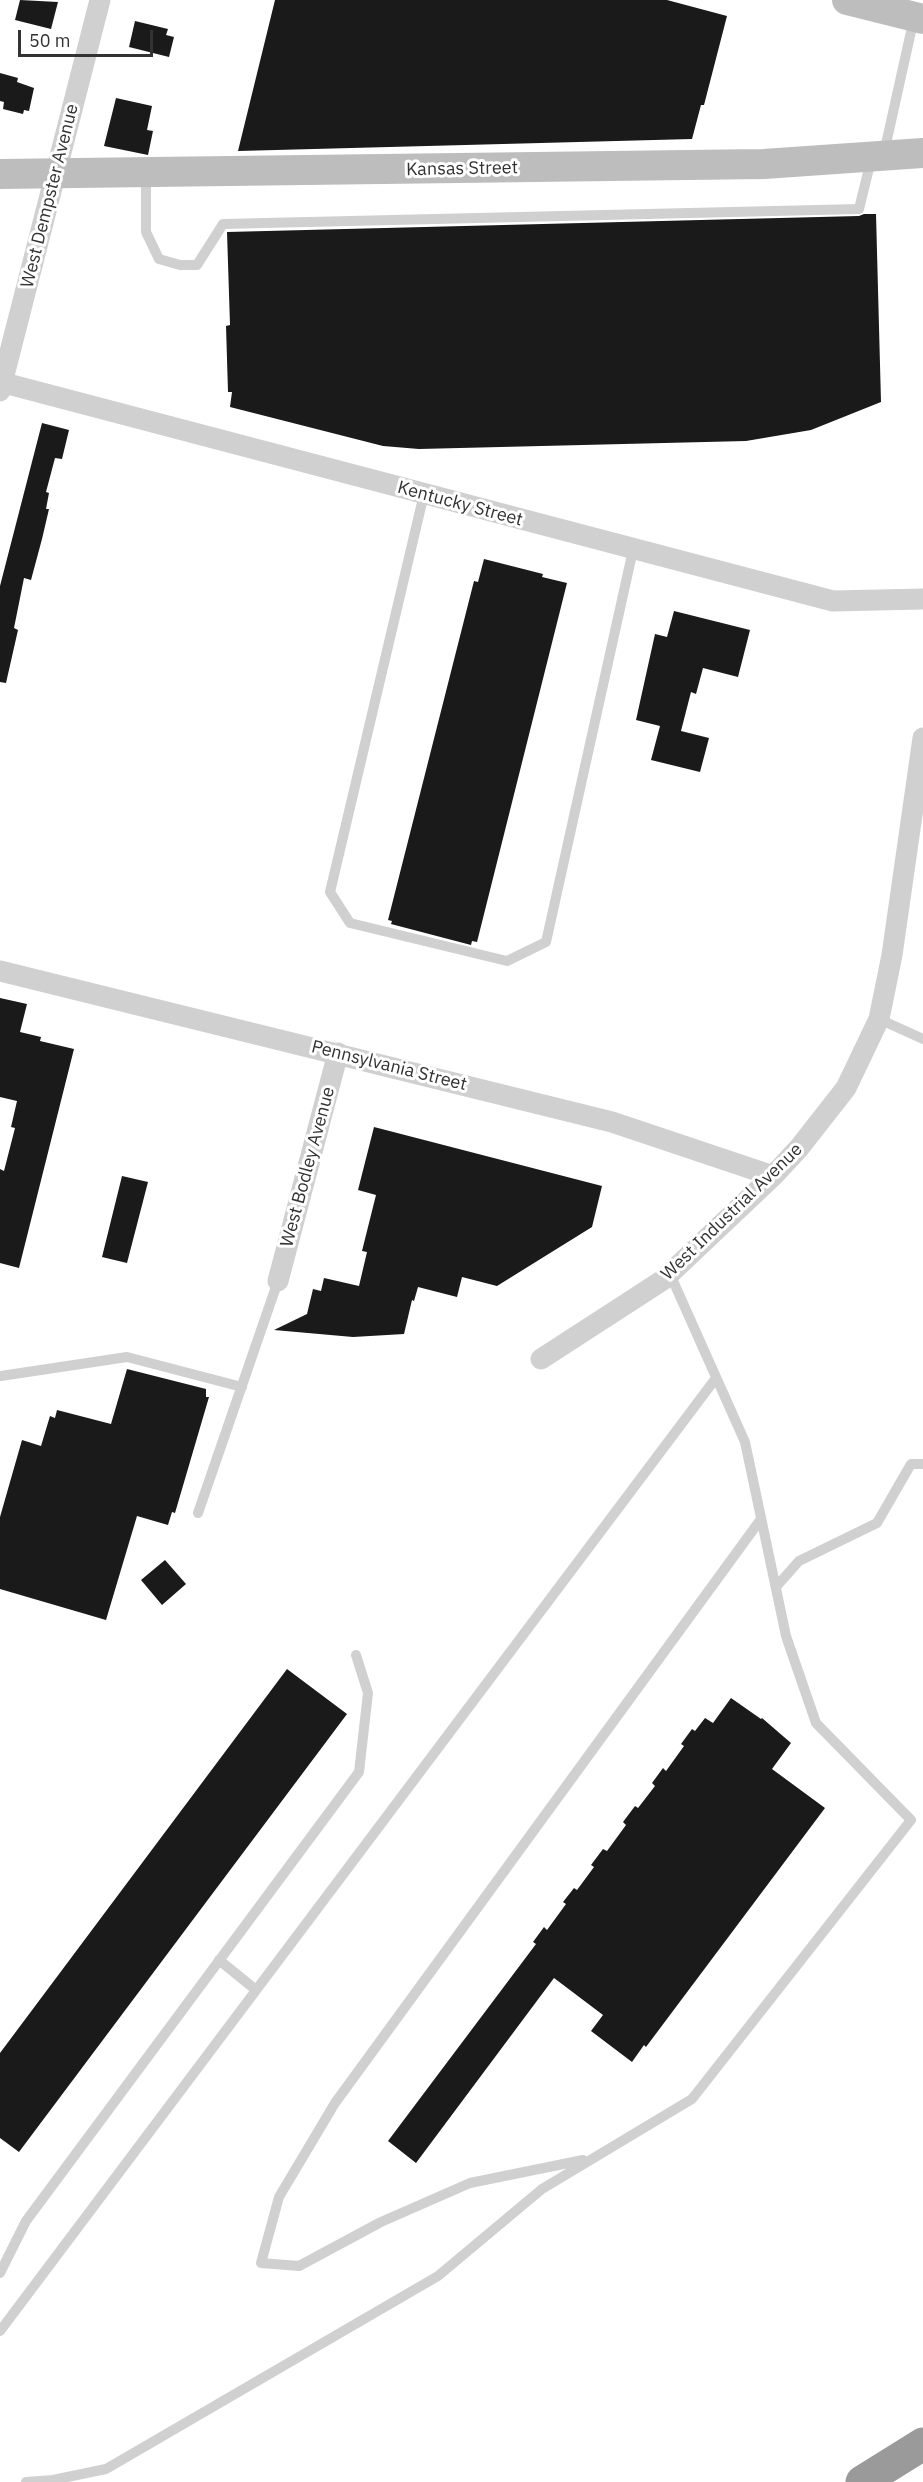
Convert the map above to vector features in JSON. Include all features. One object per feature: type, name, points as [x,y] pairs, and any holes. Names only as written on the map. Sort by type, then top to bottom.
[{"type":"highway","points":[[862,2482],[923,2445]]},
{"type":"street","name":"West Dempster Avenue","points":[[1,385],[100,0]]},
{"type":"street","points":[[848,0],[919,18]]},
{"type":"street","name":"Kansas Street","points":[[0,174],[764,164],[923,153]]},
{"type":"street","name":"Kentucky Street","points":[[1,385],[833,601],[923,599]]},
{"type":"street","name":"West Industrial Avenue","points":[[541,1359],[670,1274],[799,1149],[846,1088],[879,1019],[892,955],[923,738]]},
{"type":"street","name":"Pennsylvania Street","points":[[0,971],[612,1122],[773,1176]]},
{"type":"street","name":"West Bodley Avenue","points":[[278,1281],[338,1053]]},
{"type":"lane","points":[[146,173],[147,232],[159,259],[180,265],[196,264],[224,224],[858,209],[878,156],[919,18]]},
{"type":"lane","points":[[424,494],[330,892],[350,923],[507,961],[546,942],[633,550]]},
{"type":"lane","points":[[879,1019],[923,1039]]},
{"type":"lane","points":[[670,1274],[745,1442],[786,1636],[816,1723],[911,1820],[923,1826]]},
{"type":"lane","points":[[198,1513],[278,1281]]},
{"type":"lane","points":[[1,1376],[127,1357],[242,1387]]},
{"type":"lane","points":[[0,2331],[716,1378]]},
{"type":"lane","points":[[776,1587],[799,1561],[877,1522],[910,1464],[923,1464]]},
{"type":"lane","points":[[592,2159],[470,2183],[381,2222],[299,2266],[261,2263],[279,2197],[335,2103],[761,1519]]},
{"type":"lane","points":[[0,2273],[26,2221],[359,1772],[368,1693],[356,1655]]},
{"type":"lane","points":[[26,2482],[53,2480],[106,2469],[438,2276],[542,2189],[692,2099],[911,1820]]},
{"type":"lane","points":[[219,1960],[256,1990]]},
{"type":"building","points":[[20,0],[58,2],[51,29],[15,20]]},
{"type":"building","points":[[275,0],[667,0],[727,16],[704,105],[701,105],[692,139],[238,151]]},
{"type":"building","points":[[135,21],[168,29],[166,35],[174,37],[169,57],[129,47]]},
{"type":"building","points":[[0,73],[18,78],[17,82],[34,88],[29,111],[24,110],[23,114],[3,109],[4,102],[0,101]]},
{"type":"building","points":[[116,98],[152,106],[147,130],[153,131],[148,155],[104,146]]},
{"type":"building","points":[[876,214],[881,402],[811,430],[746,441],[419,449],[383,446],[230,407],[232,392],[228,392],[226,326],[230,325],[227,232],[859,216]]},
{"type":"building","points":[[42,423],[69,430],[62,459],[55,458],[46,492],[49,493],[46,509],[49,509],[31,580],[24,578],[14,628],[18,630],[6,683],[0,682],[0,586]]},
{"type":"building","points":[[484,559],[543,574],[542,577],[567,583],[477,942],[472,941],[471,945],[391,924],[392,921],[388,920],[474,581],[478,582]]},
{"type":"building","points":[[674,611],[750,630],[738,677],[703,668],[696,694],[691,692],[681,731],[709,738],[700,772],[651,760],[660,726],[636,720],[655,634],[667,637]]},
{"type":"building","points":[[0,998],[27,1004],[20,1032],[41,1037],[40,1041],[74,1049],[19,1268],[0,1263],[0,1169],[4,1171],[15,1128],[11,1127],[17,1101],[0,1097]]},
{"type":"building","points":[[374,1127],[602,1186],[592,1227],[497,1286],[462,1277],[457,1297],[418,1287],[414,1301],[412,1300],[404,1334],[353,1337],[274,1330],[307,1314],[313,1289],[321,1291],[324,1278],[359,1286],[367,1252],[362,1251],[376,1195],[358,1190]]},
{"type":"building","points":[[122,1176],[148,1182],[127,1263],[102,1257]]},
{"type":"building","points":[[127,1369],[206,1389],[206,1397],[209,1397],[175,1513],[172,1512],[168,1525],[137,1516],[106,1620],[0,1589],[0,1517],[22,1440],[41,1446],[50,1416],[55,1418],[57,1410],[111,1424]]},
{"type":"building","points":[[165,1560],[186,1584],[162,1605],[141,1580]]},
{"type":"building","points":[[287,1669],[347,1714],[19,2152],[0,2138],[0,2053]]},
{"type":"building","points":[[731,1698],[762,1718],[791,1743],[772,1769],[825,1808],[646,2047],[644,2045],[632,2062],[591,2031],[603,2015],[554,1978],[416,2163],[388,2141],[536,1944],[533,1942],[544,1927],[547,1930],[566,1904],[563,1902],[574,1888],[577,1890],[594,1867],[591,1865],[603,1849],[607,1851],[626,1825],[623,1822],[635,1806],[638,1808],[655,1786],[652,1783],[663,1768],[666,1771],[684,1746],[681,1744],[692,1729],[695,1731],[705,1718],[713,1723]]}]
